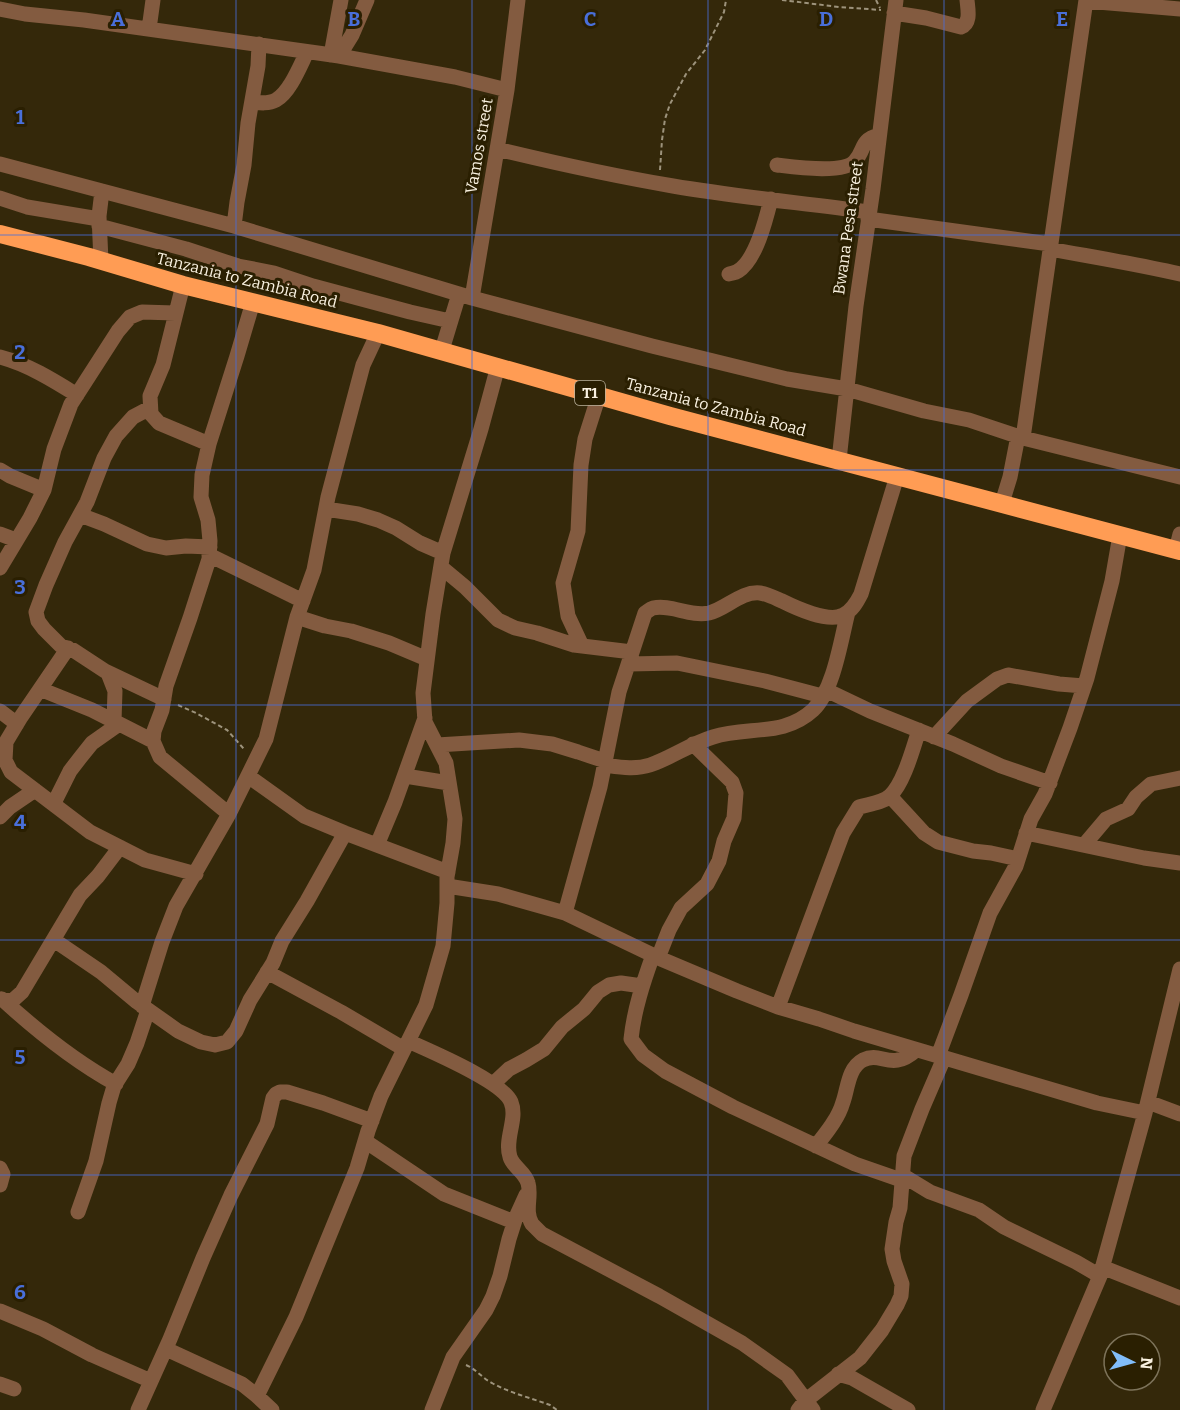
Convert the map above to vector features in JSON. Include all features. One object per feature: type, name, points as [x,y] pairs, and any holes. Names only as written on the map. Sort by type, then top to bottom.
[{"type":"highway","name":"Tanzania to Zambia Road","points":[[0,234],[183,285],[378,333],[670,416],[1120,535],[1179,545]]},
{"type":"street","points":[[149,29],[153,0]]},
{"type":"street","points":[[335,55],[341,0]]},
{"type":"street","points":[[335,55],[352,36],[367,0]]},
{"type":"street","name":"Vamos street","points":[[441,350],[450,321],[466,296],[497,149],[518,0]]},
{"type":"street","points":[[890,8],[964,27],[968,16],[967,0]]},
{"type":"street","points":[[1002,503],[1020,437],[1086,1],[1180,9]]},
{"type":"street","name":"Bwana Pesa street","points":[[839,460],[856,306],[879,135],[890,8]]},
{"type":"street","points":[[0,9],[335,55],[454,77],[507,90]]},
{"type":"street","points":[[234,226],[258,66],[259,44]]},
{"type":"street","points":[[252,102],[275,101],[284,93],[308,52]]},
{"type":"street","points":[[777,165],[835,169],[849,166],[854,164],[866,141],[879,135]]},
{"type":"street","points":[[497,149],[660,183],[869,215],[1050,247],[1180,274]]},
{"type":"street","points":[[0,164],[234,226],[466,296],[739,368],[847,389],[924,411],[969,420],[1020,437],[1180,477]]},
{"type":"street","points":[[101,261],[99,223],[102,192]]},
{"type":"street","points":[[0,198],[27,207],[99,223],[238,266],[274,273],[313,286],[450,321]]},
{"type":"street","points":[[729,274],[738,271],[754,250],[761,235],[771,199]]},
{"type":"street","points":[[183,285],[163,365],[150,396],[150,408],[151,414],[159,423],[209,444]]},
{"type":"street","points":[[229,814],[160,757],[153,741],[166,686],[190,618],[209,551],[208,520],[201,497],[202,475],[209,444],[253,302]]},
{"type":"street","points":[[0,568],[44,490],[54,449],[71,404],[118,331],[130,317],[142,312],[176,313]]},
{"type":"street","points":[[78,1212],[96,1161],[116,1084],[137,1044],[165,933],[176,906],[229,814],[266,739],[297,617],[314,570],[326,509],[363,365],[378,333]]},
{"type":"street","points":[[0,357],[50,378],[77,395]]},
{"type":"street","points":[[166,1349],[242,1384],[261,1404],[357,1168],[381,1096],[426,1005],[443,946],[455,819],[446,763],[425,722],[423,693],[442,560],[498,366]]},
{"type":"street","points":[[582,646],[568,616],[564,583],[579,531],[581,465],[585,439],[598,395]]},
{"type":"street","points":[[150,408],[133,417],[116,436],[87,502],[56,563],[36,612],[38,621],[61,646],[73,650],[108,673],[164,699]]},
{"type":"street","points":[[0,470],[44,490]]},
{"type":"street","points":[[565,913],[600,788],[619,692],[645,613],[654,608],[666,608],[693,613],[709,613],[749,593],[761,593],[793,607],[822,616],[834,618],[843,615],[853,607],[861,594],[897,476]]},
{"type":"street","points":[[326,509],[378,520],[420,543],[442,560],[498,620],[515,628],[630,658],[677,663],[824,693],[934,736],[1001,766],[1050,783]]},
{"type":"street","points":[[80,515],[147,544],[166,548],[186,546],[209,551],[303,601]]},
{"type":"street","points":[[0,534],[16,540]]},
{"type":"street","points":[[267,972],[406,1045],[461,1066],[498,1087],[511,1102],[512,1116],[507,1145],[510,1160],[526,1178],[529,1186],[528,1213],[532,1223],[542,1234],[742,1343],[787,1375],[805,1407],[838,1374],[860,1358],[882,1330],[901,1296],[902,1284],[892,1249],[900,1208],[904,1156],[941,1057],[990,913],[1016,866],[1031,819],[1050,783],[1084,686],[1112,581],[1120,535]]},
{"type":"street","points":[[437,745],[519,740],[552,744],[604,763],[629,768],[648,765],[713,737],[736,731],[780,728],[799,720],[814,709],[824,693],[834,666],[848,612]]},
{"type":"street","points":[[297,617],[361,634],[428,659]]},
{"type":"street","points":[[68,648],[6,742],[5,760],[11,772],[90,832],[145,860],[196,874]]},
{"type":"street","points":[[108,673],[115,691],[117,722]]},
{"type":"street","points":[[934,736],[967,701],[997,679],[1008,675],[1084,686]]},
{"type":"street","points":[[40,689],[83,706],[153,741]]},
{"type":"street","points":[[0,711],[17,724]]},
{"type":"street","points":[[377,845],[425,718]]},
{"type":"street","points":[[54,803],[70,771],[80,758],[117,722]]},
{"type":"street","points":[[778,1007],[843,833],[859,807],[890,796],[907,765],[919,730]]},
{"type":"street","points":[[693,744],[732,782],[736,793],[734,818],[724,841],[719,861],[707,884],[681,908],[642,986],[633,1019],[631,1039],[643,1055],[665,1071],[694,1087],[855,1164],[902,1178],[930,1192],[979,1210],[1004,1227],[1076,1262],[1180,1298]]},
{"type":"street","points":[[251,770],[304,816],[377,845],[448,879],[565,913],[655,956],[778,1007],[854,1032],[1097,1103],[1146,1107],[1180,1114]]},
{"type":"street","points":[[405,776],[449,783]]},
{"type":"street","points":[[1084,845],[1106,819],[1128,809],[1136,797],[1150,784],[1180,778]]},
{"type":"street","points":[[0,817],[10,807],[35,790]]},
{"type":"street","points":[[890,796],[924,833],[938,842],[1018,859]]},
{"type":"street","points":[[54,940],[101,972],[145,1008],[178,1031],[201,1042],[215,1045],[227,1042],[236,1031],[250,1000],[273,963],[282,941],[345,833]]},
{"type":"street","points":[[1026,833],[1144,858],[1180,863]]},
{"type":"street","points":[[3,1003],[12,1001],[22,992],[80,895],[120,847]]},
{"type":"street","points":[[1043,1410],[1101,1271],[1146,1107],[1180,969]]},
{"type":"street","points":[[493,1084],[509,1069],[544,1049],[562,1027],[584,1009],[598,992],[609,985],[621,983],[642,986]]},
{"type":"street","points":[[3,1003],[89,1070],[116,1084]]},
{"type":"street","points":[[816,1146],[834,1123],[855,1066],[871,1058],[903,1060],[916,1050]]},
{"type":"street","points":[[138,1410],[212,1237],[267,1124],[276,1094],[287,1092],[372,1121]]},
{"type":"street","points":[[365,1141],[444,1194],[514,1222]]},
{"type":"street","points":[[0,1168],[3,1174],[0,1185]]},
{"type":"street","points":[[432,1410],[452,1359],[493,1296],[514,1222],[529,1190]]},
{"type":"street","points":[[0,1311],[151,1381]]},
{"type":"street","points":[[838,1374],[852,1378],[908,1410]]},
{"type":"path","points":[[660,183],[662,140],[670,104],[686,74],[705,50],[724,12],[726,0]]},
{"type":"path","points":[[782,0],[839,7],[890,8]]},
{"type":"path","points":[[164,699],[227,730],[244,750],[251,770]]},
{"type":"path","points":[[452,1359],[473,1368],[493,1384],[550,1405],[557,1410]]}]
